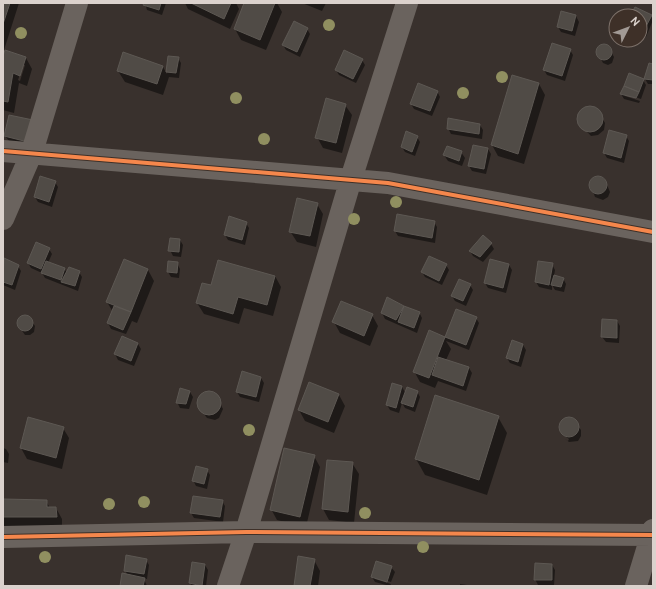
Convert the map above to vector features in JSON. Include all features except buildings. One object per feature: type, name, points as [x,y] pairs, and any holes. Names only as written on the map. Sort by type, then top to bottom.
[{"type":"street","points":[[3,219],[32,152],[77,3]]},
{"type":"street","points":[[228,586],[246,532],[351,179],[407,3]]},
{"type":"street","points":[[3,151],[32,152],[388,183],[653,232]]},
{"type":"street","points":[[3,537],[246,532],[652,533],[636,586]]},
{"type":"cycle path","points":[[3,151],[388,183],[653,232]]},
{"type":"cycle path","points":[[3,537],[246,532],[653,535]]}]
